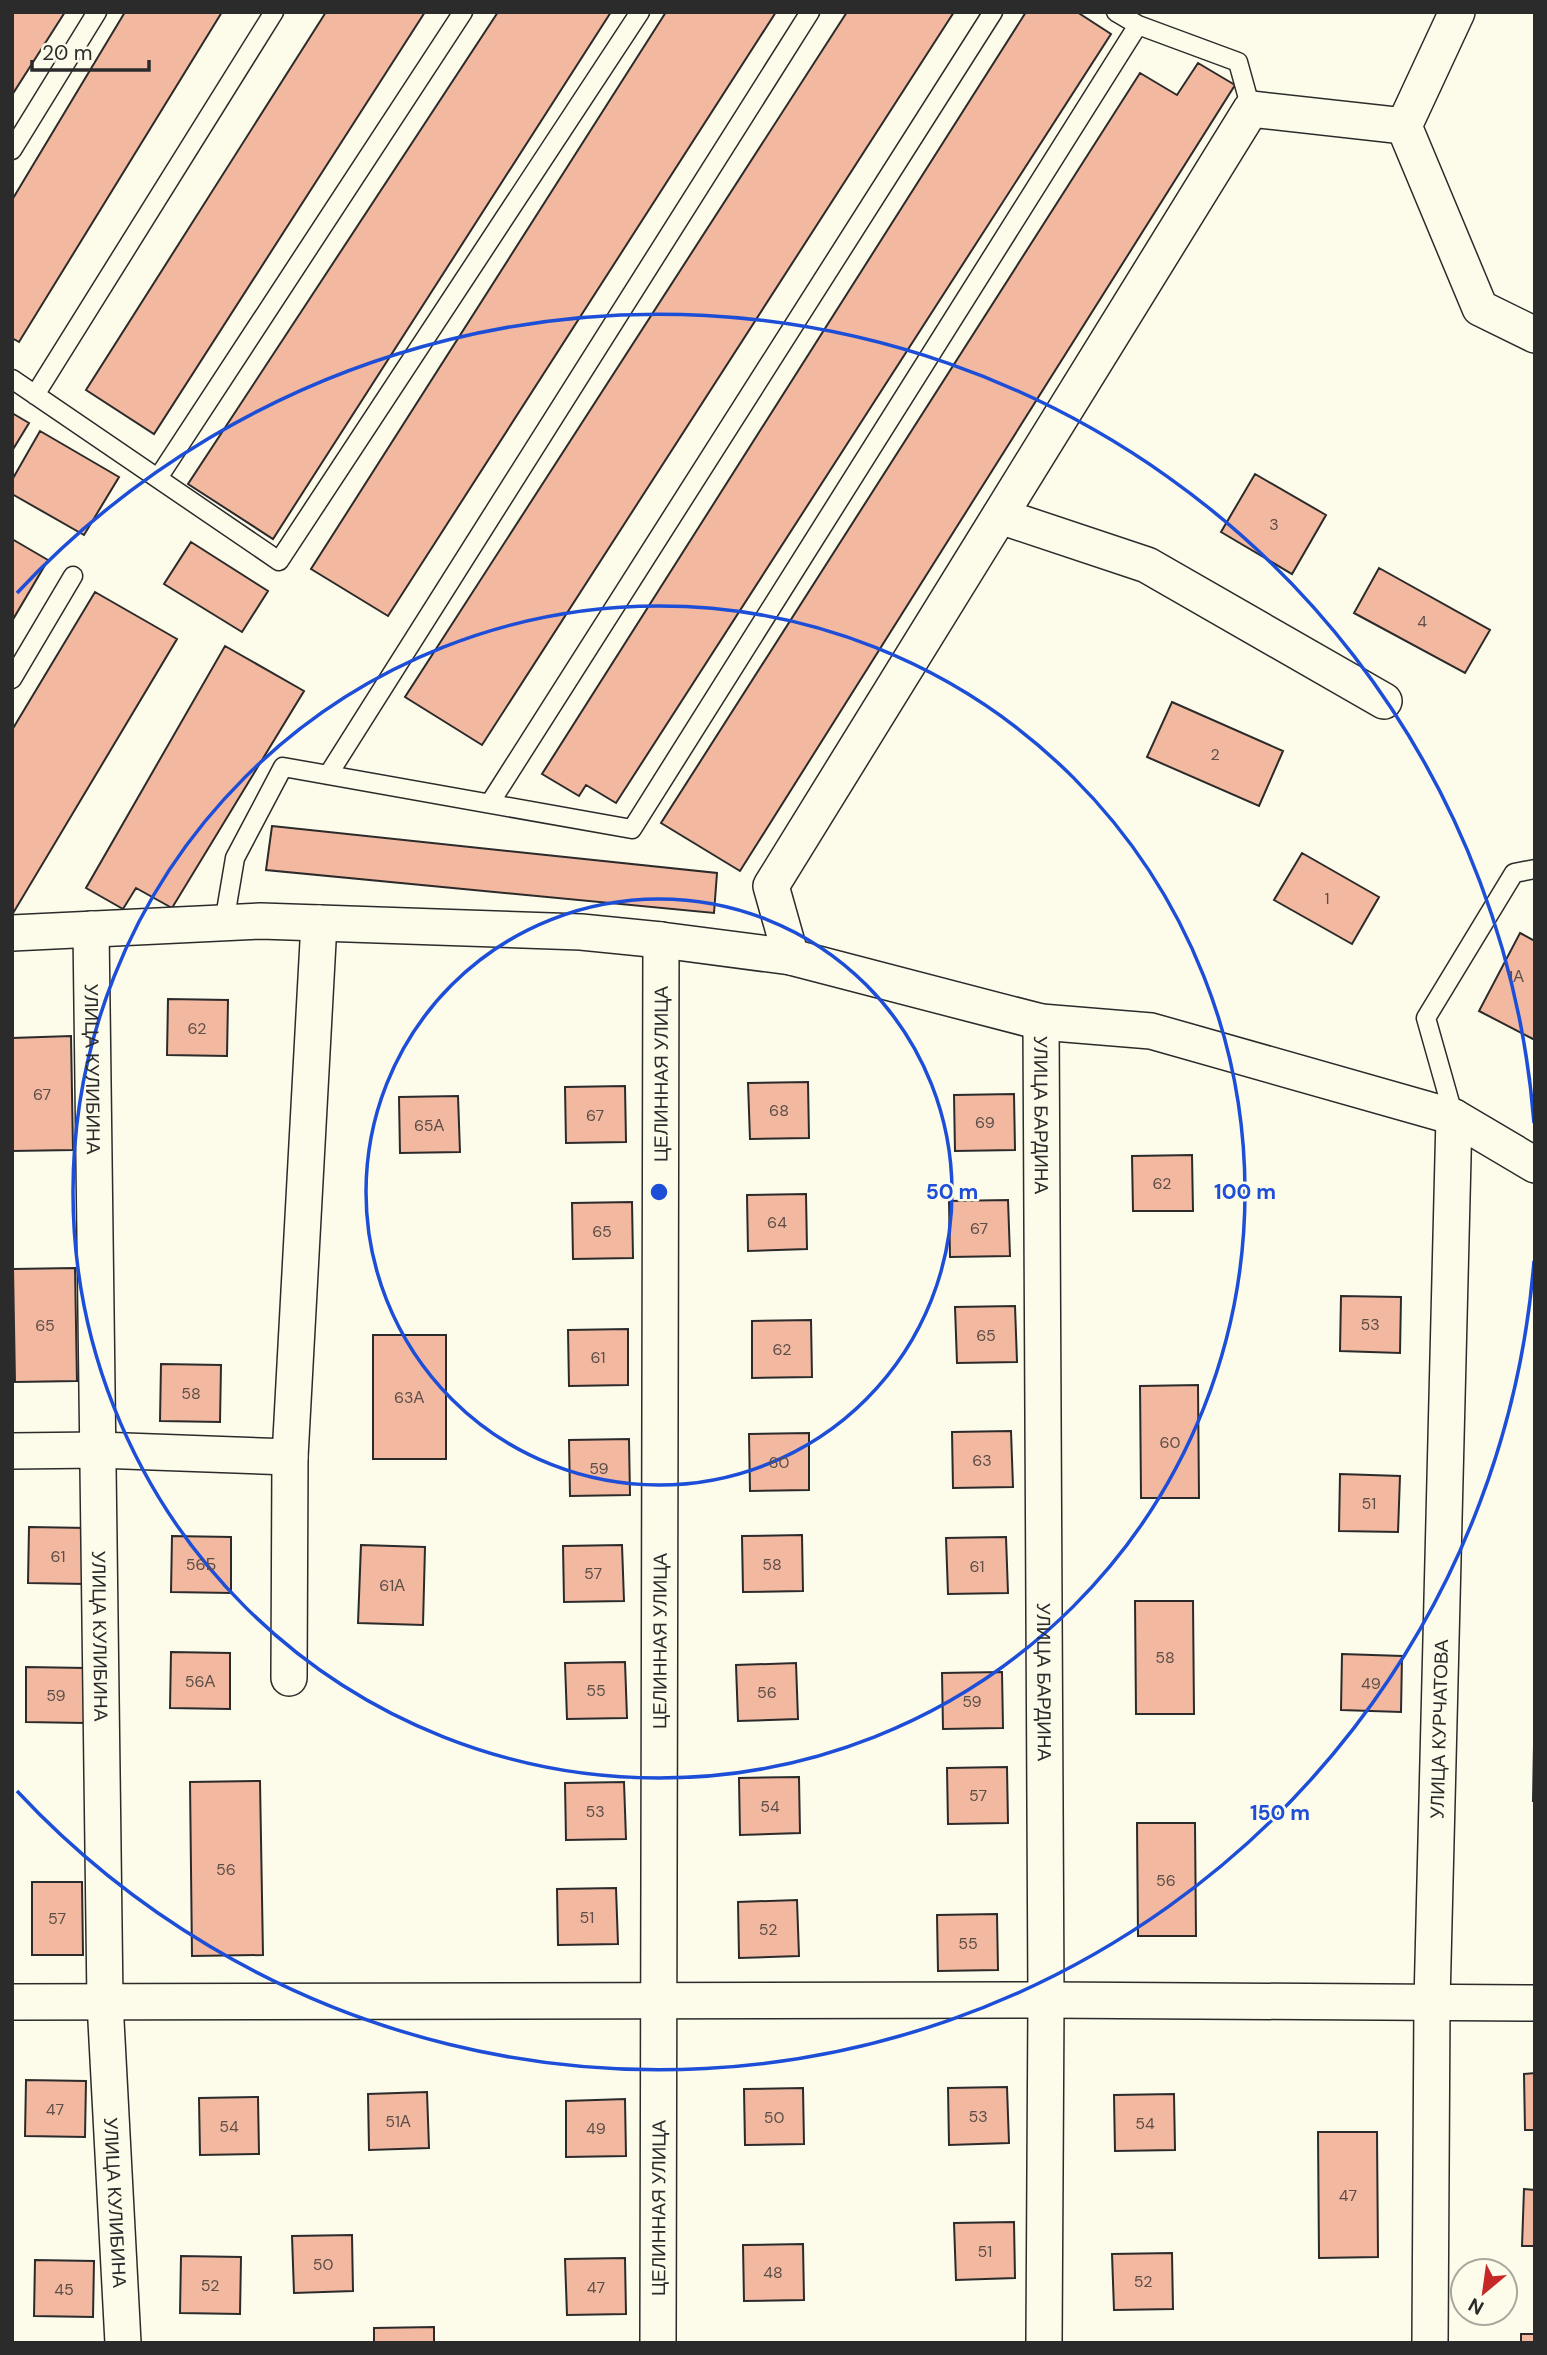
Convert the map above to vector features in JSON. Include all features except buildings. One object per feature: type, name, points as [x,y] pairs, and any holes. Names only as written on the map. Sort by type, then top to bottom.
[{"type":"street","points":[[1457,12],[1404,126],[1480,308],[1535,335]]},
{"type":"street","points":[[791,957],[771,886],[1251,109],[1404,126]]},
{"type":"street","points":[[1000,516],[1147,565],[1384,701]]},
{"type":"street","points":[[12,933],[261,921],[582,932],[791,957],[1041,1022],[1151,1031],[1454,1117],[1535,1165]]},
{"type":"street","points":[[289,1678],[290,1457],[319,923]]},
{"type":"street","name":"УЛИЦА КУЛИБИНА","points":[[91,929],[105,2002],[123,2343]]},
{"type":"street","name":"ЦЕЛИННАЯ УЛИЦА","points":[[658,2343],[662,940]]},
{"type":"street","name":"УЛИЦА БАРДИНА","points":[[1041,1022],[1046,2000],[1044,2343]]},
{"type":"street","name":"УЛИЦА КУРЧАТОВА","points":[[1430,2343],[1433,2002],[1454,1117]]},
{"type":"street","points":[[12,1451],[99,1450],[290,1457]]},
{"type":"street","points":[[12,2002],[1046,2000],[1535,2003]]},
{"type":"lane","points":[[12,149],[97,12]]},
{"type":"lane","points":[[35,395],[274,12]]},
{"type":"lane","points":[[158,478],[463,12]]},
{"type":"lane","points":[[12,379],[279,561],[640,12]]},
{"type":"lane","points":[[328,775],[810,12]]},
{"type":"lane","points":[[490,803],[993,12]]},
{"type":"lane","points":[[1116,12],[1138,25],[1238,62],[1251,109]]},
{"type":"lane","points":[[224,923],[235,858],[283,766],[632,829],[1138,25]]},
{"type":"lane","points":[[12,679],[73,576]]},
{"type":"lane","points":[[1454,1117],[1426,1018],[1514,873],[1535,869]]}]
